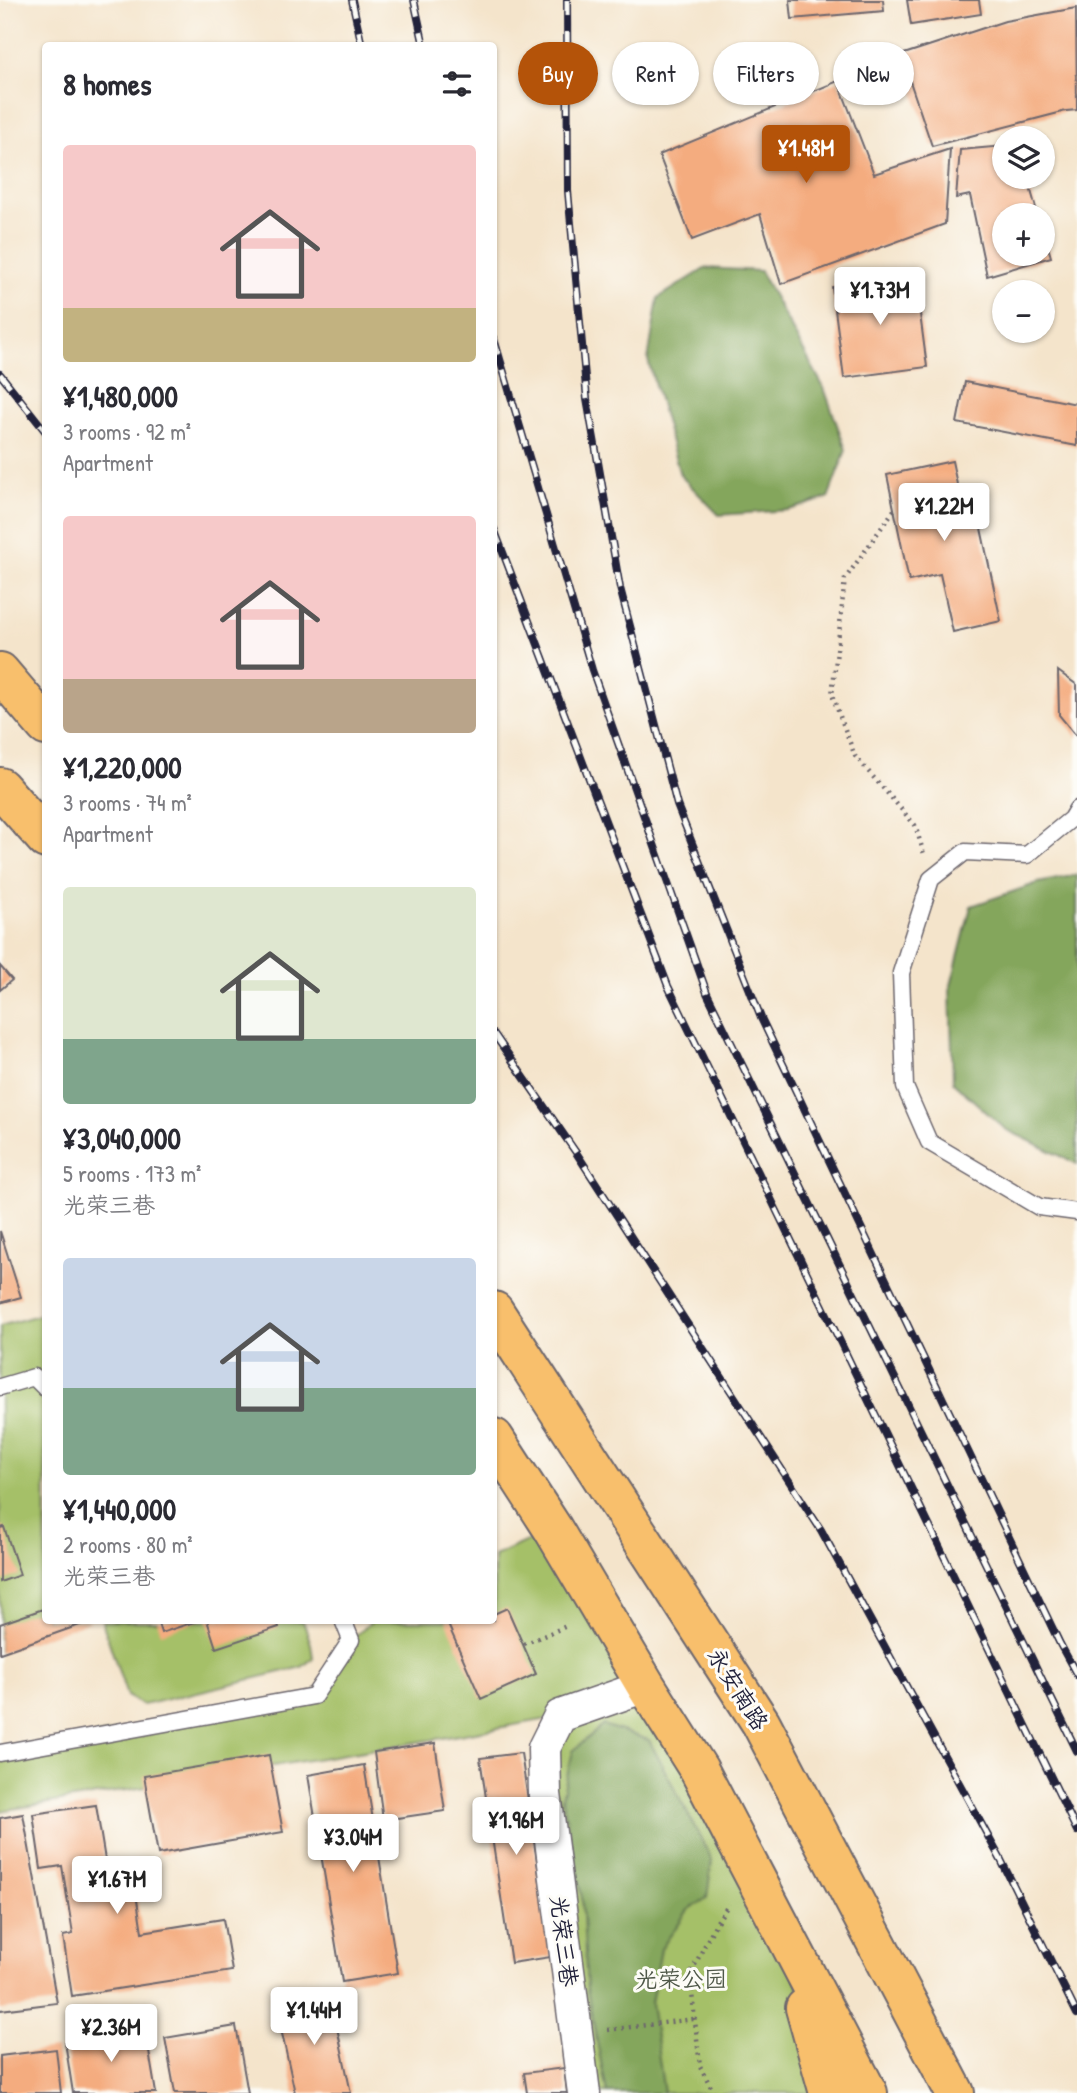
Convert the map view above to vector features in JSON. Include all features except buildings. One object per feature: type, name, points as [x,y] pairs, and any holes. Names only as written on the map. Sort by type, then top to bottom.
[{"type":"main road","points":[[0,672],[42,721]]},
{"type":"main road","points":[[0,787],[42,834]]},
{"type":"main road","name":"永安南路","points":[[497,1316],[761,1723],[953,2090]]},
{"type":"main road","points":[[497,1443],[699,1770],[868,2093]]},
{"type":"main road","points":[[782,1928],[829,2093]]},
{"type":"street","name":"光荣三巷","points":[[584,2093],[545,1794],[544,1748],[560,1716],[646,1686]]},
{"type":"lane","points":[[1077,810],[1071,820],[1027,855],[965,852],[931,879],[901,973],[905,1087],[929,1142],[1040,1207],[1077,1212]]},
{"type":"lane","points":[[0,1387],[34,1377],[42,1385]]},
{"type":"lane","points":[[0,1753],[314,1696],[351,1640],[345,1624]]},
{"type":"path","points":[[894,510],[845,579],[832,695],[855,757],[915,825],[931,879]]},
{"type":"path","points":[[524,1644],[602,1612]]},
{"type":"path","points":[[714,2093],[700,2066],[690,1975],[716,1923],[753,1873]]},
{"type":"path","points":[[577,2034],[694,2019]]},
{"type":"green space","points":[[706,268],[760,271],[824,388],[846,450],[828,498],[789,510],[719,515],[680,475],[648,360],[658,298]]},
{"type":"green space","points":[[1077,875],[1077,1164],[1005,1129],[953,1082],[950,989],[971,906],[1038,883]]},
{"type":"green space","points":[[42,1314],[42,1624],[78,1624],[0,1651],[0,1326]]},
{"type":"green space","name":"光荣公园","points":[[553,1529],[782,1929],[829,2093],[584,2093],[545,1794],[559,1717],[0,1811],[0,1753],[313,1696],[351,1640],[369,1624],[497,1624],[497,1555]]},
{"type":"green space","points":[[103,1624],[304,1624],[311,1644],[313,1658],[302,1667],[143,1705],[127,1696]]},
{"type":"green space","points":[[603,1725],[649,1740],[712,1860],[707,1898],[688,1910],[661,1949],[651,2003],[664,2093],[607,2093],[587,1990],[582,1898],[562,1797],[573,1751]]},
{"type":"railway","points":[[352,0],[361,42]]},
{"type":"railway","points":[[414,0],[423,42]]},
{"type":"railway","points":[[567,0],[568,191],[587,399],[620,588],[677,805],[761,1018],[1077,1675]]},
{"type":"railway","points":[[497,349],[592,670],[707,993],[1077,1751]]},
{"type":"railway","points":[[0,374],[42,427]]},
{"type":"railway","points":[[497,537],[668,986],[1077,1831]]},
{"type":"railway","points":[[497,1038],[577,1154],[821,1530],[1001,1860],[1077,2014]]}]
